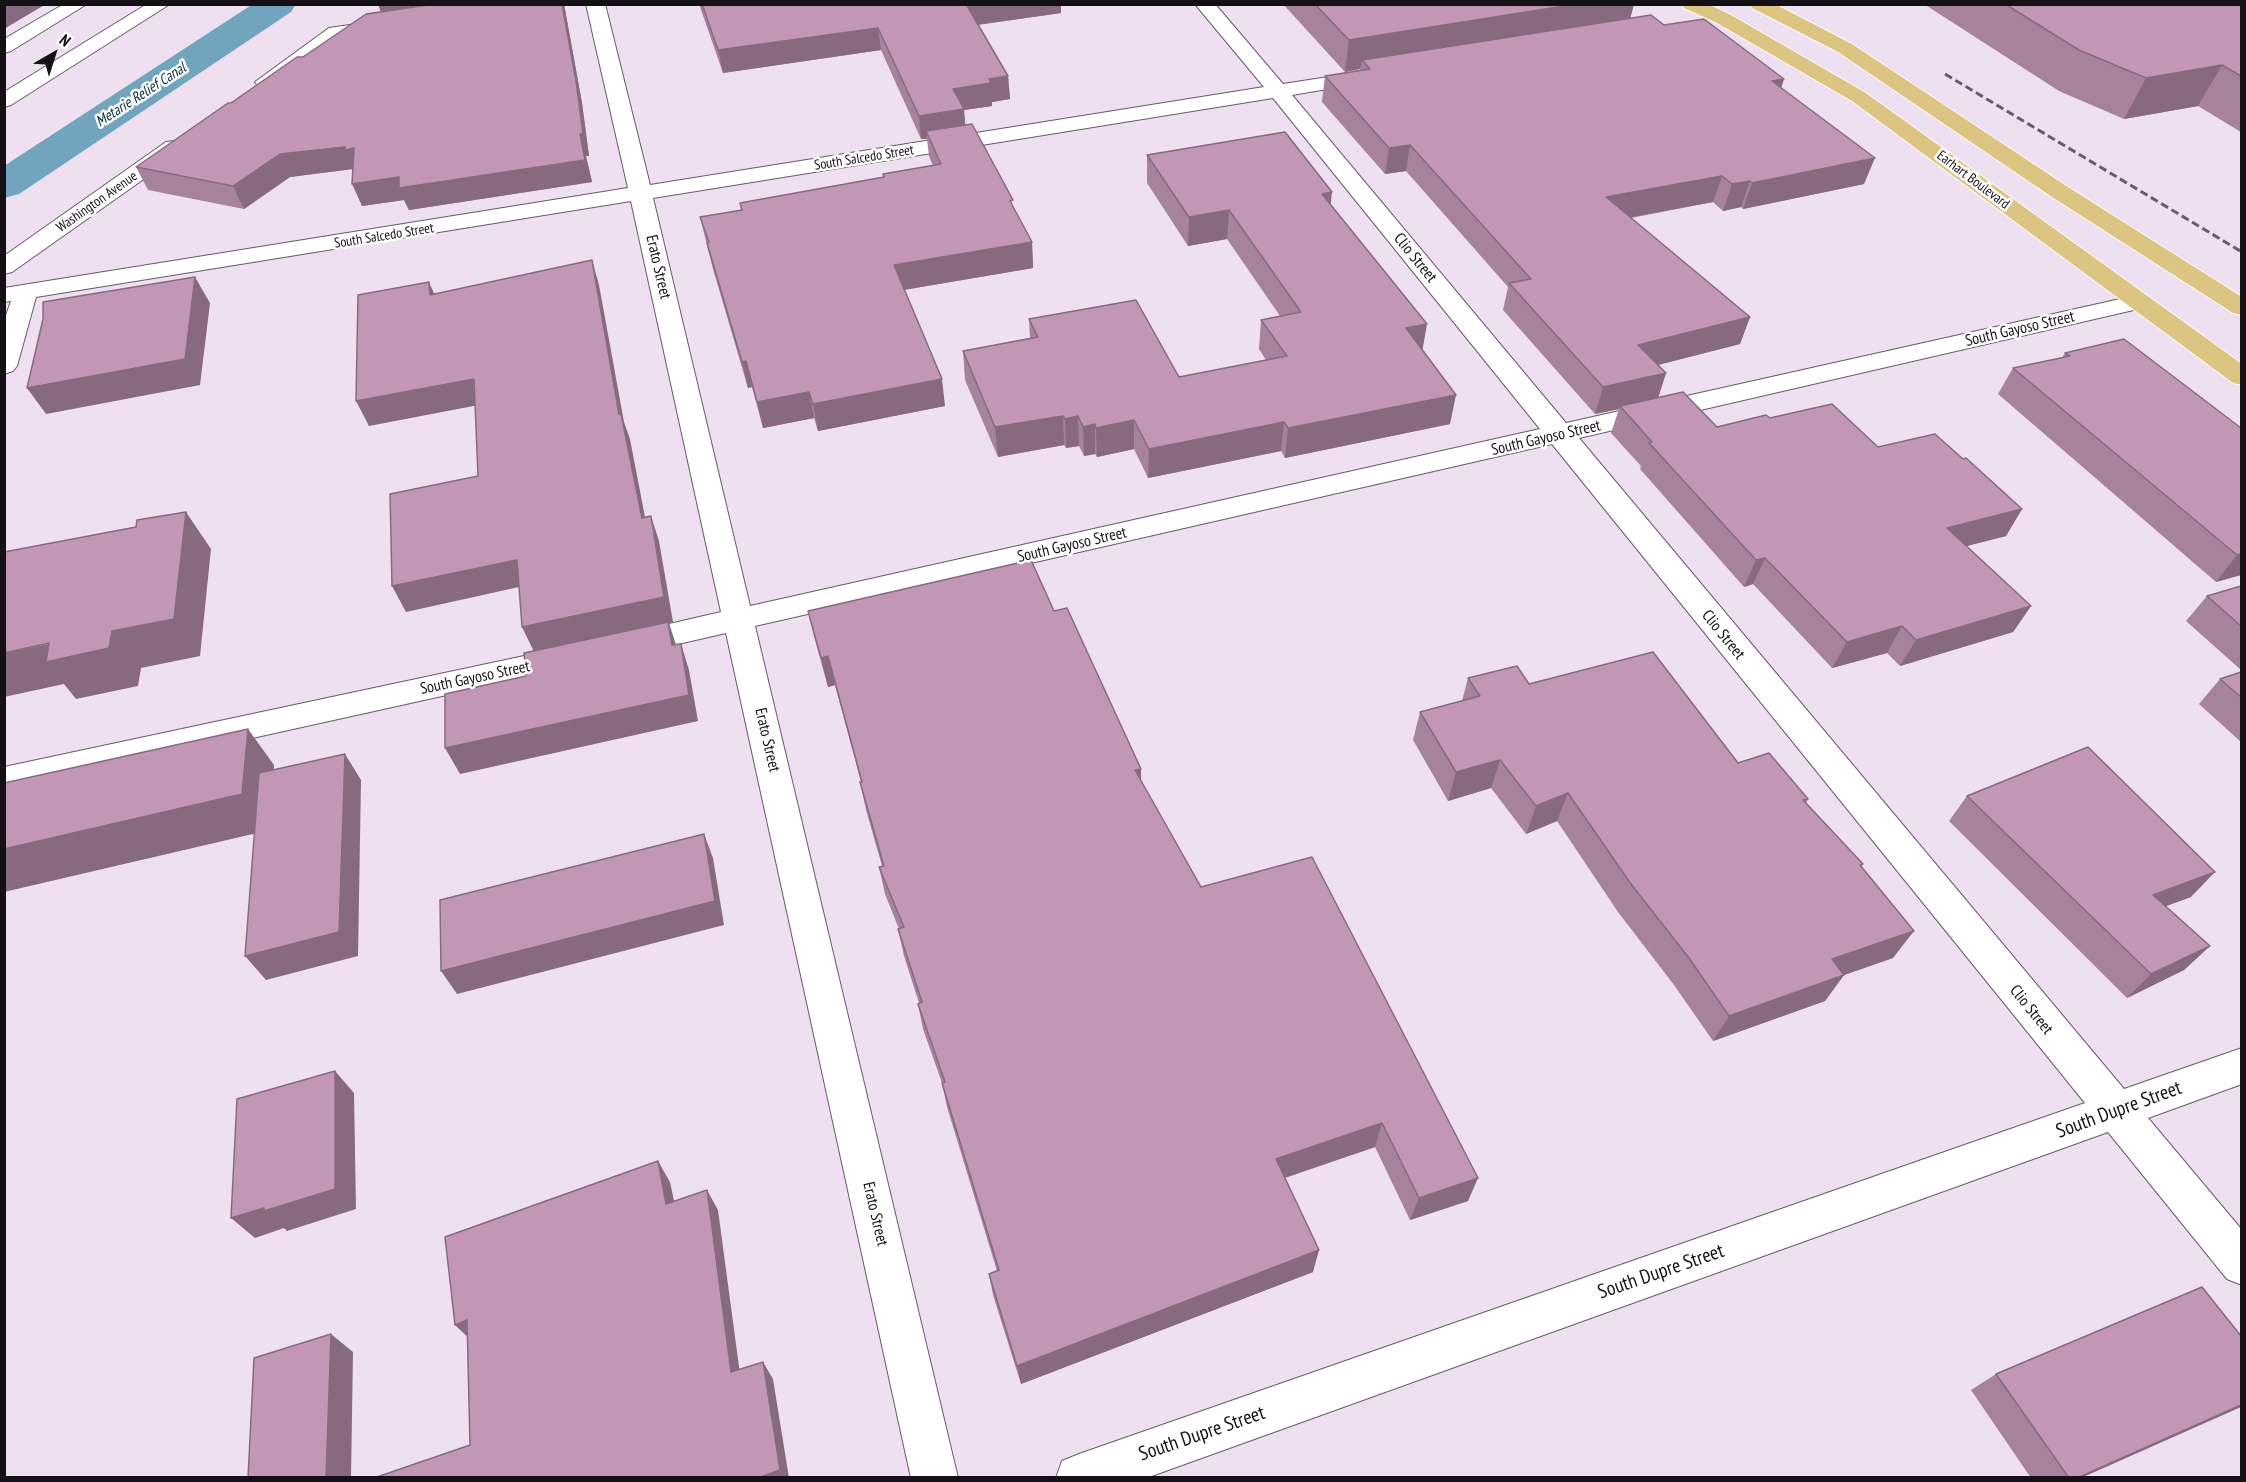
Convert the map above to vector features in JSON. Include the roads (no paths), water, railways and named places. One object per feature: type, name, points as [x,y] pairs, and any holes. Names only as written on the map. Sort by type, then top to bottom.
[{"type":"main road","points":[[1759,4],[1845,48],[2070,198],[2241,308]]},
{"type":"main road","name":"Earhart Boulevard","points":[[1692,14],[1724,19],[1858,97],[2241,377]]},
{"type":"street","points":[[4,47],[78,4]]},
{"type":"street","points":[[4,101],[161,4]]},
{"type":"street","name":"Erato Street","points":[[595,4],[740,621],[935,1478]]},
{"type":"street","name":"Clio Street","points":[[1204,4],[1279,92],[2241,1264]]},
{"type":"street","points":[[248,94],[336,32],[407,22]]},
{"type":"street","name":"South Salcedo Street","points":[[15,295],[1385,74]]},
{"type":"street","name":"Washington Avenue","points":[[4,267],[190,136]]},
{"type":"street","points":[[4,366],[15,295]]},
{"type":"street","name":"South Gayoso Street","points":[[4,780],[740,621],[2138,302]]},
{"type":"street","name":"South Dupre Street","points":[[1079,1478],[2241,1066]]},
{"type":"waterway","name":"Metarie Relief Canal","points":[[4,185],[278,4]]},
{"type":"railway","points":[[1945,74],[2242,252]]}]
